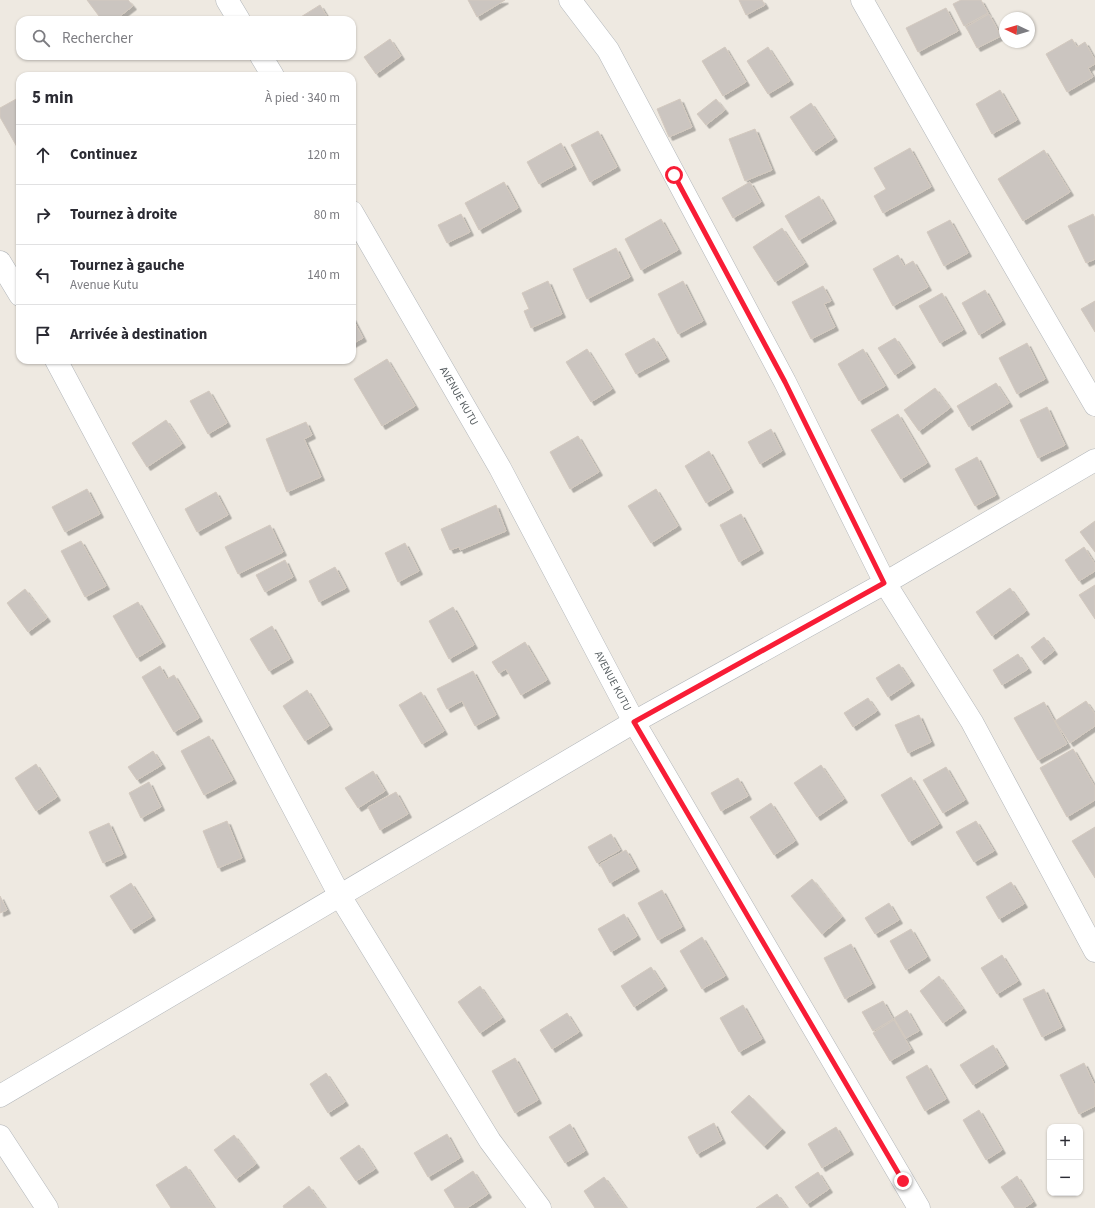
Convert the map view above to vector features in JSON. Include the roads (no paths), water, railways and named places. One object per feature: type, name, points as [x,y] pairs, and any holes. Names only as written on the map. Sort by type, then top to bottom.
[{"type":"street","points":[[227,0],[237,16]]},
{"type":"street","points":[[570,0],[608,50],[785,382],[884,583],[972,722],[1095,951]]},
{"type":"street","points":[[862,0],[1095,405]]},
{"type":"street","points":[[263,60],[271,72]]},
{"type":"street","name":"AVENUE KUTU","points":[[356,219],[500,468],[634,722],[919,1208]]},
{"type":"street","points":[[0,262],[16,288]]},
{"type":"street","points":[[58,364],[340,896],[490,1140],[540,1208]]},
{"type":"street","points":[[0,1096],[634,722],[884,583],[1095,460]]},
{"type":"street","points":[[0,1136],[47,1208]]}]
